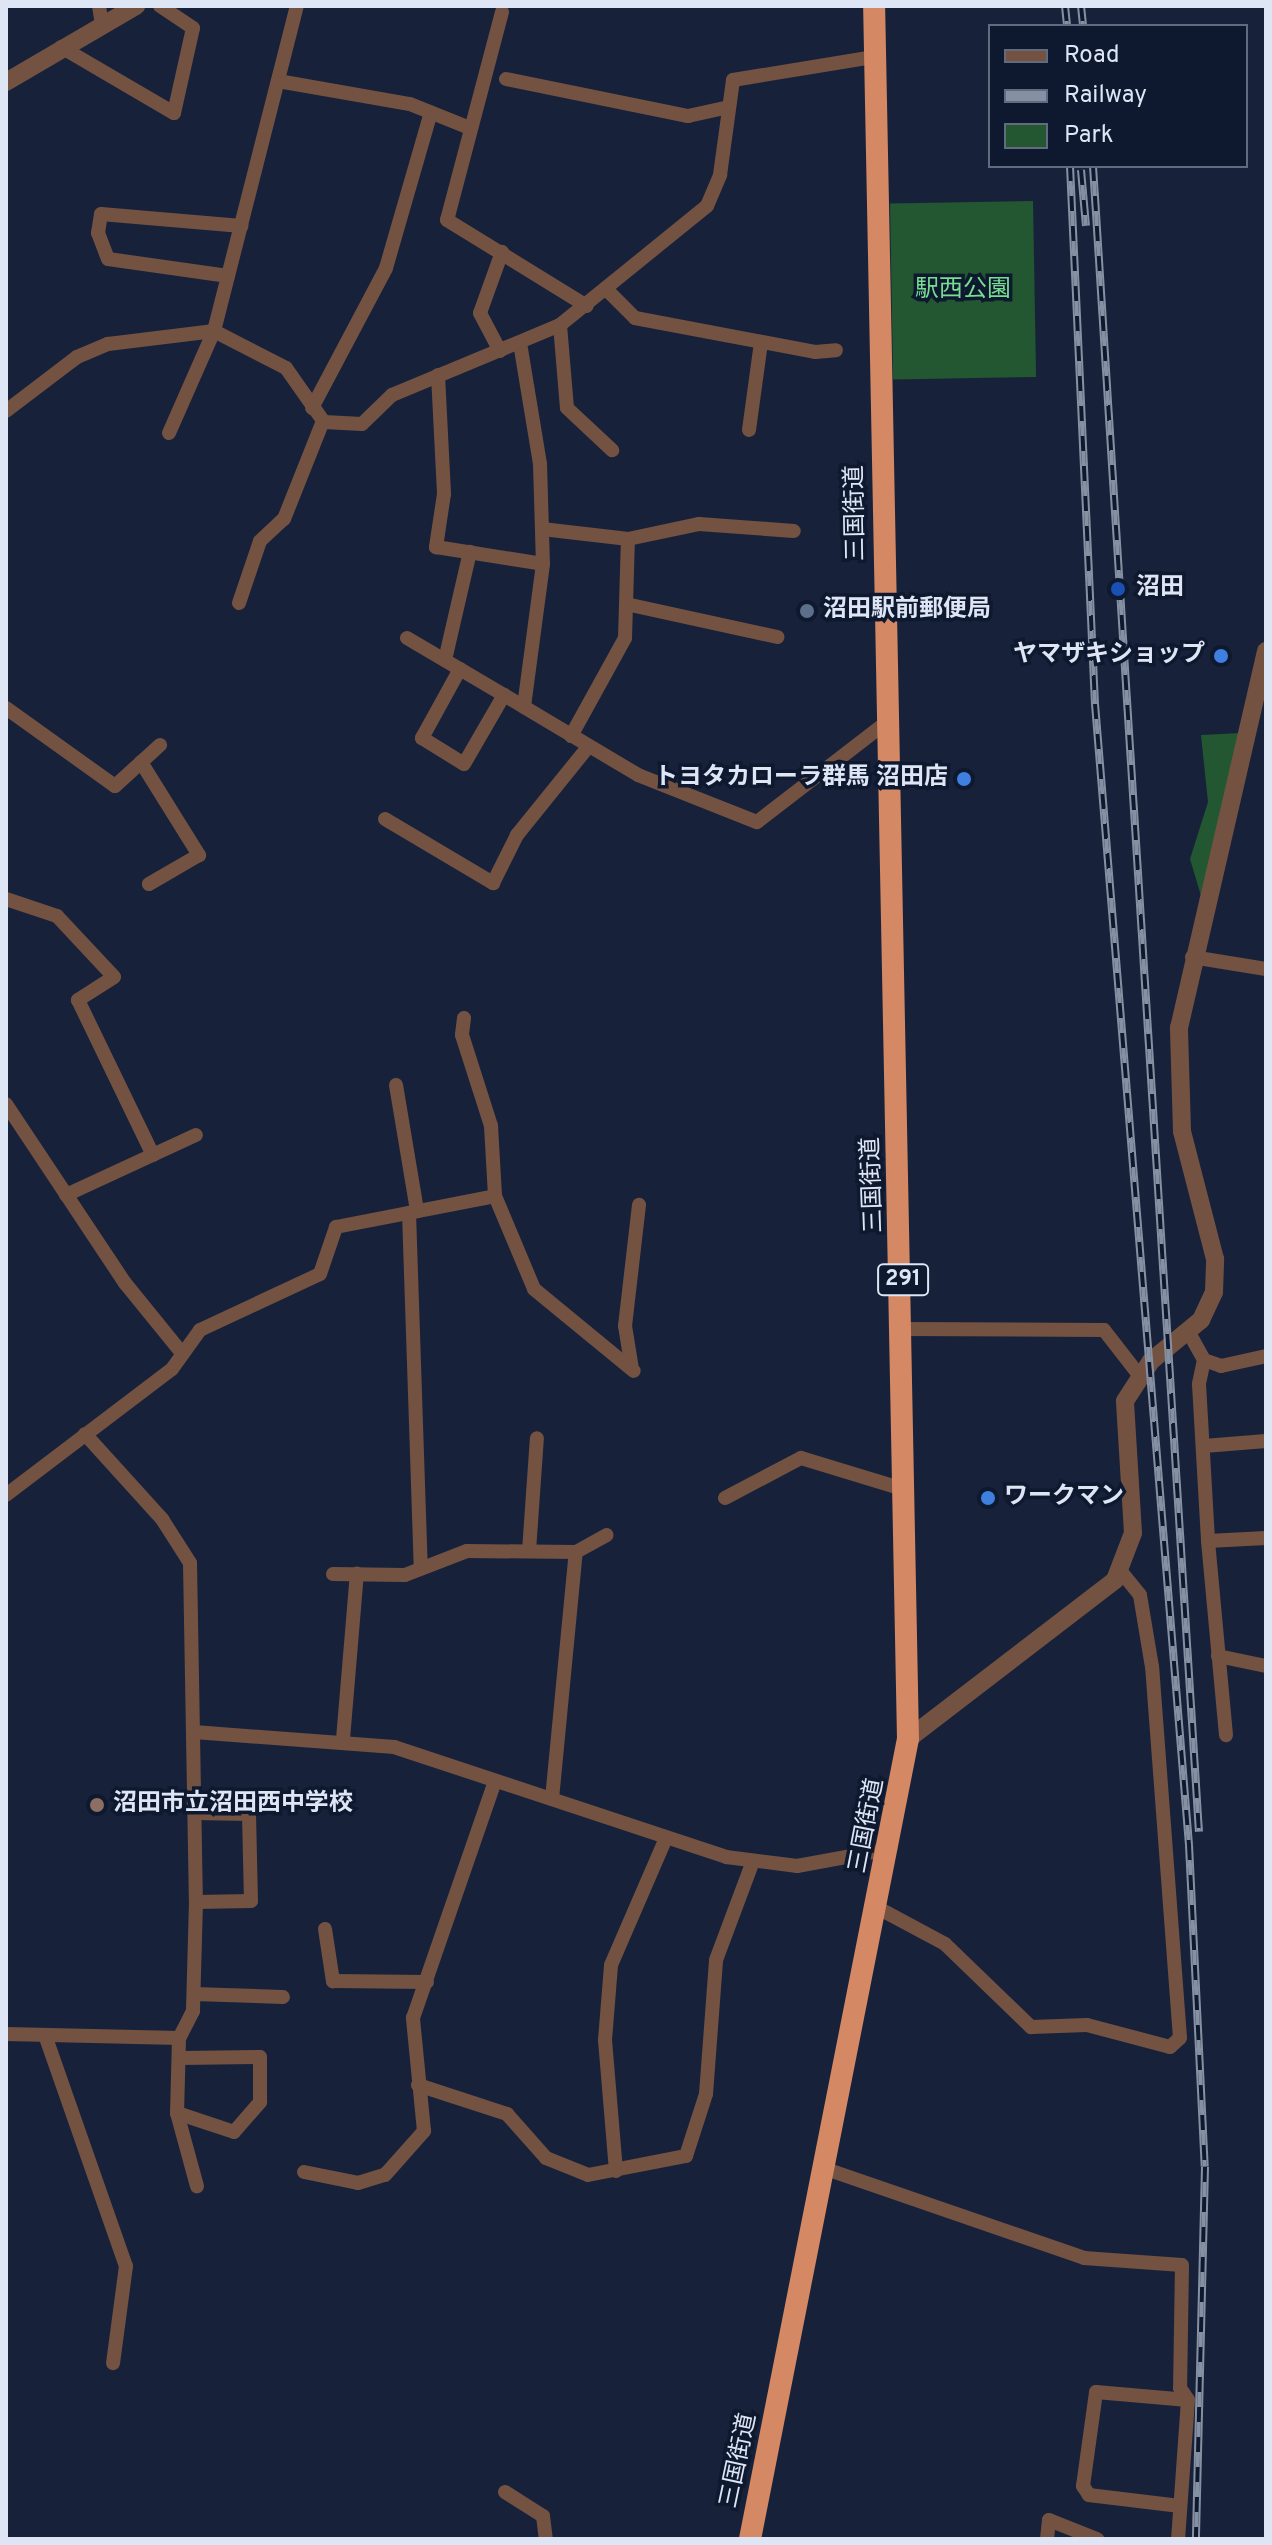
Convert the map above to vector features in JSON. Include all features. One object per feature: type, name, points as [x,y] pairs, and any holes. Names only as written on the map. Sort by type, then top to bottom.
[{"type":"highway","name":"三国街道","points":[[750,2539],[890,1849],[908,1739],[904,1329],[874,6]]},
{"type":"street","points":[[6,82],[61,47],[101,15],[136,6]]},
{"type":"street","points":[[61,47],[174,113],[193,28],[160,6]]},
{"type":"street","points":[[169,433],[214,331],[297,6]]},
{"type":"street","points":[[502,12],[447,220],[587,306]]},
{"type":"street","points":[[6,411],[77,357],[108,344],[214,331],[286,368],[323,421],[362,424],[392,395],[560,325],[608,291],[707,206],[720,175],[733,80],[874,57]]},
{"type":"street","points":[[506,79],[688,116],[729,107]]},
{"type":"street","points":[[278,81],[431,112],[470,128]]},
{"type":"street","points":[[312,408],[386,268],[431,112]]},
{"type":"street","points":[[228,276],[108,259],[98,233],[101,214],[241,226]]},
{"type":"street","points":[[500,351],[480,313],[502,252]]},
{"type":"street","points":[[608,291],[635,318],[761,342],[836,350]]},
{"type":"street","points":[[560,325],[567,408],[612,450]]},
{"type":"street","points":[[749,430],[761,342]]},
{"type":"street","points":[[520,343],[540,464],[543,564],[524,707]]},
{"type":"street","points":[[438,375],[444,494],[436,547],[543,564]]},
{"type":"street","points":[[239,603],[260,541],[284,519],[323,421]]},
{"type":"street","points":[[542,529],[628,539],[699,524],[794,531]]},
{"type":"street","points":[[571,736],[625,638],[628,539]]},
{"type":"street","points":[[445,660],[470,552]]},
{"type":"street","points":[[626,604],[777,637]]},
{"type":"street","points":[[407,638],[588,747],[727,815],[757,822],[888,721]]},
{"type":"street","points":[[908,1739],[1120,1570],[1133,1533],[1125,1401],[1139,1375],[1188,1331],[1207,1307],[1216,1275],[1182,1131],[1179,1028],[1192,957],[1266,651]]},
{"type":"street","points":[[460,669],[422,738],[464,764],[504,695]]},
{"type":"street","points":[[6,708],[115,786],[160,745]]},
{"type":"street","points":[[385,819],[493,883],[517,835],[588,747]]},
{"type":"street","points":[[141,762],[199,855],[149,884]]},
{"type":"street","points":[[6,899],[57,916],[114,977],[78,1000],[153,1155]]},
{"type":"street","points":[[1192,957],[1266,969]]},
{"type":"street","points":[[464,1018],[462,1035],[491,1126],[495,1196],[534,1289],[633,1370],[625,1326],[639,1205]]},
{"type":"street","points":[[396,1085],[413,1212],[421,1567]]},
{"type":"street","points":[[6,1104],[66,1195],[181,1352]]},
{"type":"street","points":[[66,1195],[196,1135]]},
{"type":"street","points":[[6,1495],[172,1369],[181,1352],[220,1317],[320,1274],[336,1227],[495,1196]]},
{"type":"street","points":[[904,1329],[1104,1330],[1139,1375]]},
{"type":"street","points":[[1188,1331],[1204,1360],[1208,1541],[1226,1735]]},
{"type":"street","points":[[1204,1360],[1221,1366],[1266,1356]]},
{"type":"street","points":[[85,1434],[162,1519],[190,1563],[196,1902],[194,1994],[179,2038],[177,2113],[197,2186]]},
{"type":"street","points":[[529,1551],[537,1438]]},
{"type":"street","points":[[1204,1446],[1266,1441]]},
{"type":"street","points":[[725,1498],[801,1458],[906,1490]]},
{"type":"street","points":[[333,1574],[405,1575],[467,1551],[576,1552],[607,1535]]},
{"type":"street","points":[[1208,1541],[1266,1538]]},
{"type":"street","points":[[552,1799],[576,1552]]},
{"type":"street","points":[[878,1908],[945,1944],[1031,2027],[1087,2025],[1170,2047],[1180,2038],[1152,1667],[1140,1595],[1120,1570]]},
{"type":"street","points":[[343,1739],[357,1574]]},
{"type":"street","points":[[1218,1656],[1266,1666]]},
{"type":"street","points":[[194,1732],[343,1739],[420,1754],[665,1840],[753,1861],[797,1866],[890,1849]]},
{"type":"street","points":[[304,2172],[358,2183],[385,2175],[424,2131],[413,2018],[495,1781]]},
{"type":"street","points":[[195,1813],[249,1814],[251,1901],[196,1902]]},
{"type":"street","points":[[616,2171],[605,2040],[611,1965],[665,1840]]},
{"type":"street","points":[[418,2085],[507,2114],[546,2158],[588,2175],[675,2161],[695,2145],[706,2094],[716,1960],[753,1861]]},
{"type":"street","points":[[325,1929],[333,1981],[427,1982]]},
{"type":"street","points":[[194,1994],[283,1997]]},
{"type":"street","points":[[6,2034],[179,2038]]},
{"type":"street","points":[[45,2035],[126,2266],[113,2363]]},
{"type":"street","points":[[177,2113],[234,2132],[260,2102],[260,2057],[180,2058]]},
{"type":"street","points":[[826,2169],[1084,2258],[1182,2265],[1180,2388],[1188,2400],[1178,2539]]},
{"type":"street","points":[[1180,2506],[1089,2495],[1083,2486],[1096,2392],[1188,2400]]},
{"type":"street","points":[[505,2492],[543,2516],[546,2539]]},
{"type":"street","points":[[1047,2539],[1049,2520],[1097,2539]]},
{"type":"green space","name":"駅西公園","points":[[1033,201],[1036,377],[893,379],[890,203]]},
{"type":"green space","points":[[1242,733],[1202,899],[1190,859],[1208,802],[1201,735]]},
{"type":"railway","points":[[1065,6],[1067,24]]},
{"type":"railway","points":[[1081,6],[1083,24]]},
{"type":"railway","points":[[1070,168],[1095,704],[1189,1845],[1205,2167],[1196,2539]]},
{"type":"railway","points":[[1093,168],[1199,1832]]},
{"type":"railway","points":[[1081,170],[1086,226]]},
{"type":"place","name":"沼田","points":[[1118,589]]},
{"type":"place","name":"沼田駅前郵便局","points":[[807,611]]},
{"type":"place","name":"ヤマザキショップ","points":[[1221,656]]},
{"type":"place","name":"トヨタカローラ群馬 沼田店","points":[[964,779]]},
{"type":"place","name":"ワークマン","points":[[988,1498]]},
{"type":"place","name":"沼田市立沼田西中学校","points":[[97,1805]]}]
